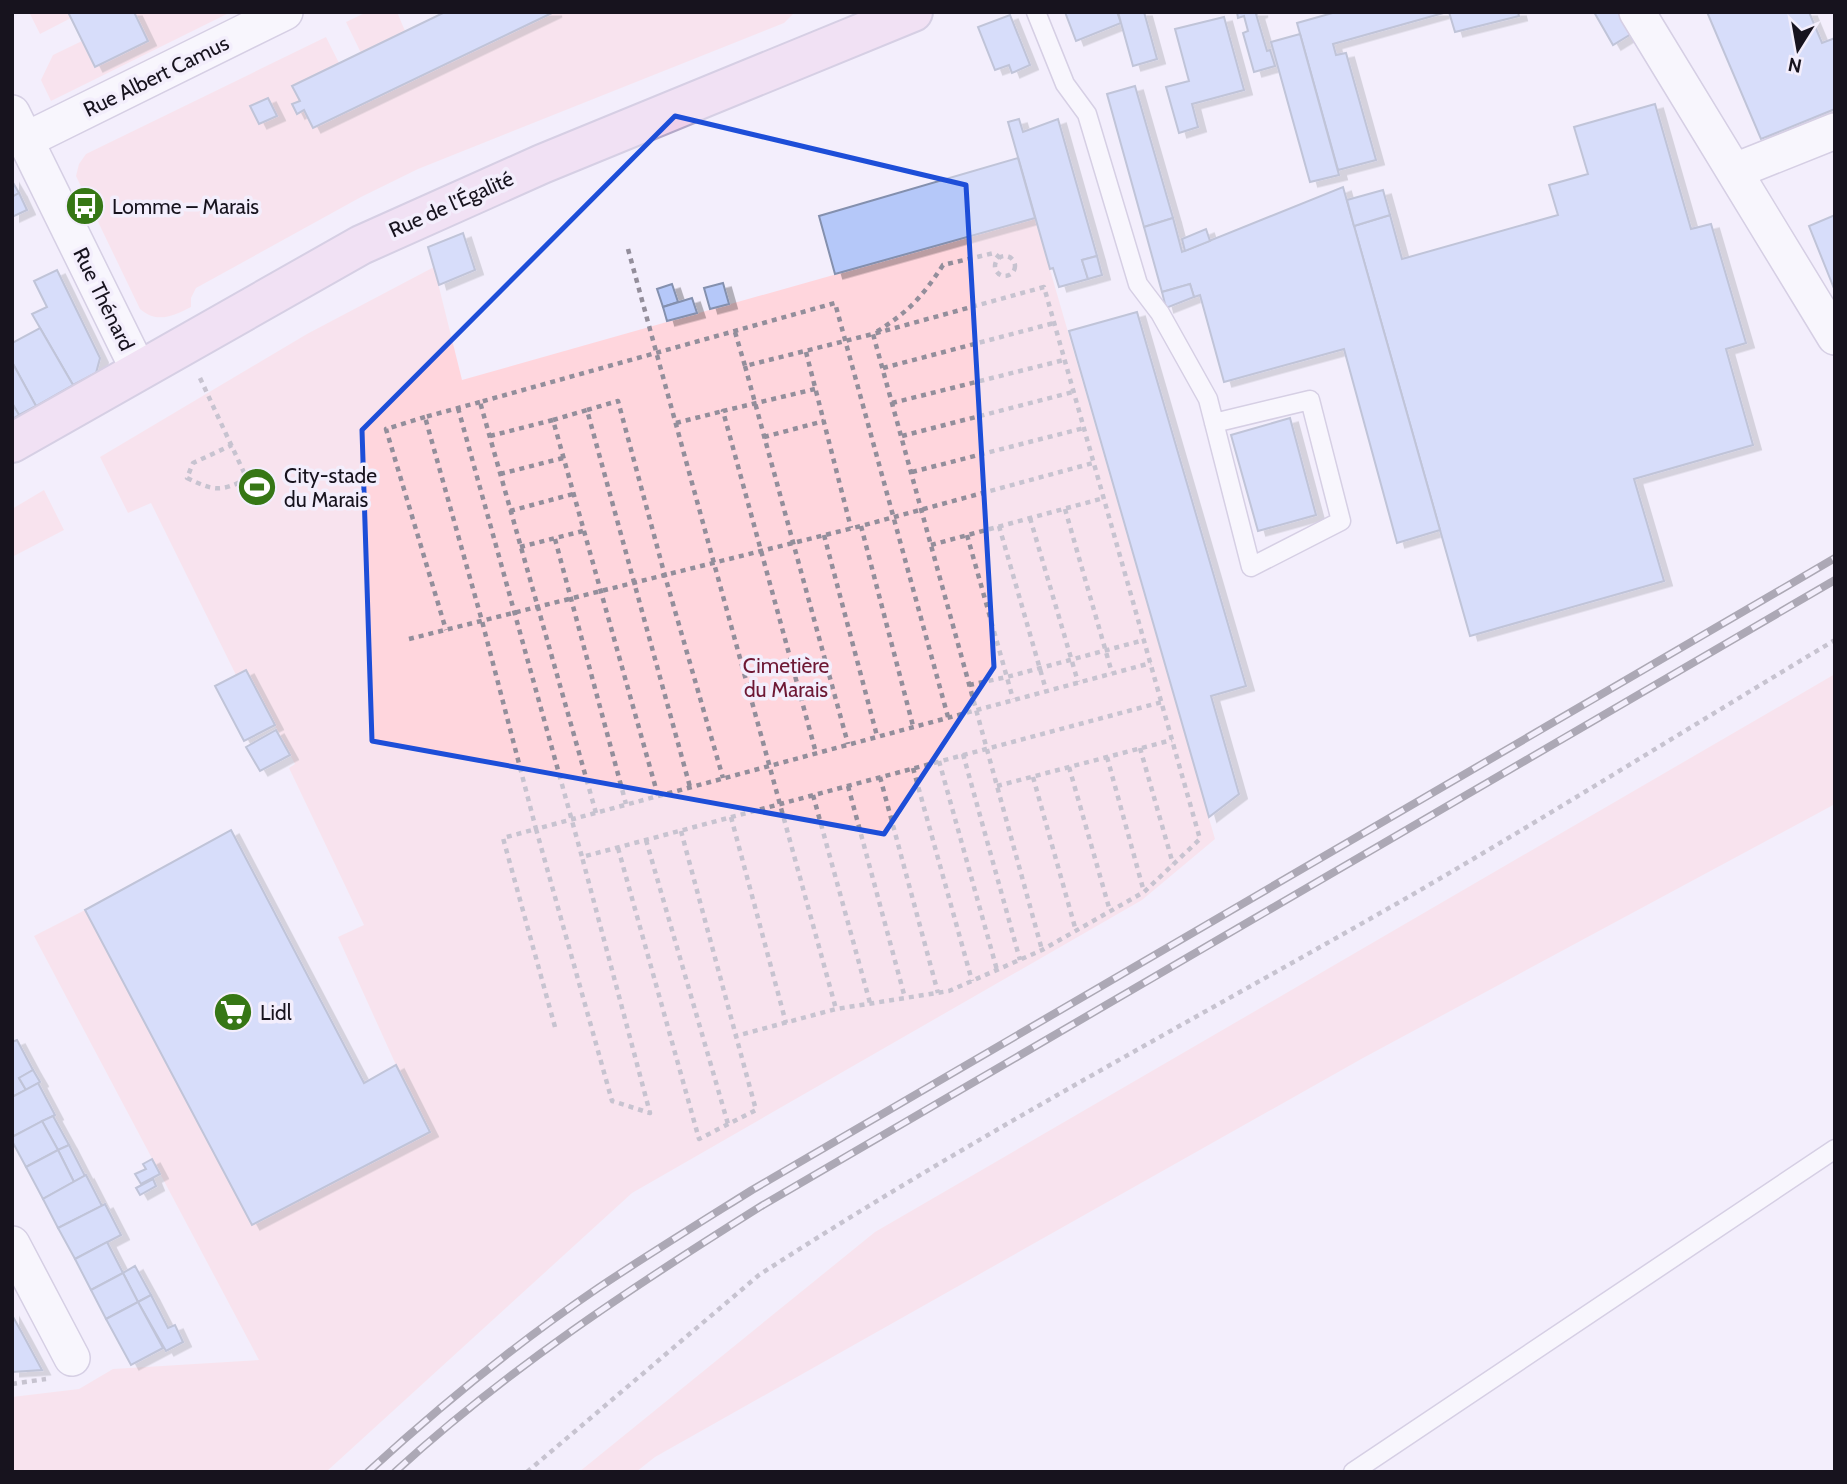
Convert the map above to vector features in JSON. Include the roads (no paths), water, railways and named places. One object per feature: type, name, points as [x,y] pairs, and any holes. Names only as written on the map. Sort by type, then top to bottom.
[{"type":"street","name":"Rue Albert Camus","points":[[19,127],[285,12]]},
{"type":"street","name":"Rue de l'Égalité","points":[[12,443],[331,260],[421,217],[861,22],[913,12]]},
{"type":"street","points":[[1637,12],[1835,337]]},
{"type":"street","name":"Rue Thénard","points":[[19,127],[139,371]]},
{"type":"street","points":[[1735,171],[1835,131]]},
{"type":"street","points":[[12,1244],[72,1358]]},
{"type":"lane","points":[[1036,12],[1065,84],[1087,114],[1138,284],[1160,313],[1208,399],[1214,423],[1251,567],[1341,522],[1310,400],[1214,423]]},
{"type":"lane","points":[[1353,1472],[1835,1149]]},
{"type":"railway","points":[[368,1472],[451,1399],[538,1331],[617,1275],[752,1190],[1835,558]]},
{"type":"railway","points":[[395,1472],[482,1398],[573,1330],[763,1205],[1835,580]]},
{"type":"place","name":"Lomme – Marais","points":[[85,206]]},
{"type":"place","name":"City-stade du Marais","points":[[257,487]]},
{"type":"place","name":"Lidl","points":[[233,1012]]},
{"type":"park label","name":"Cimetière du Marais","points":[[786,677]]}]
